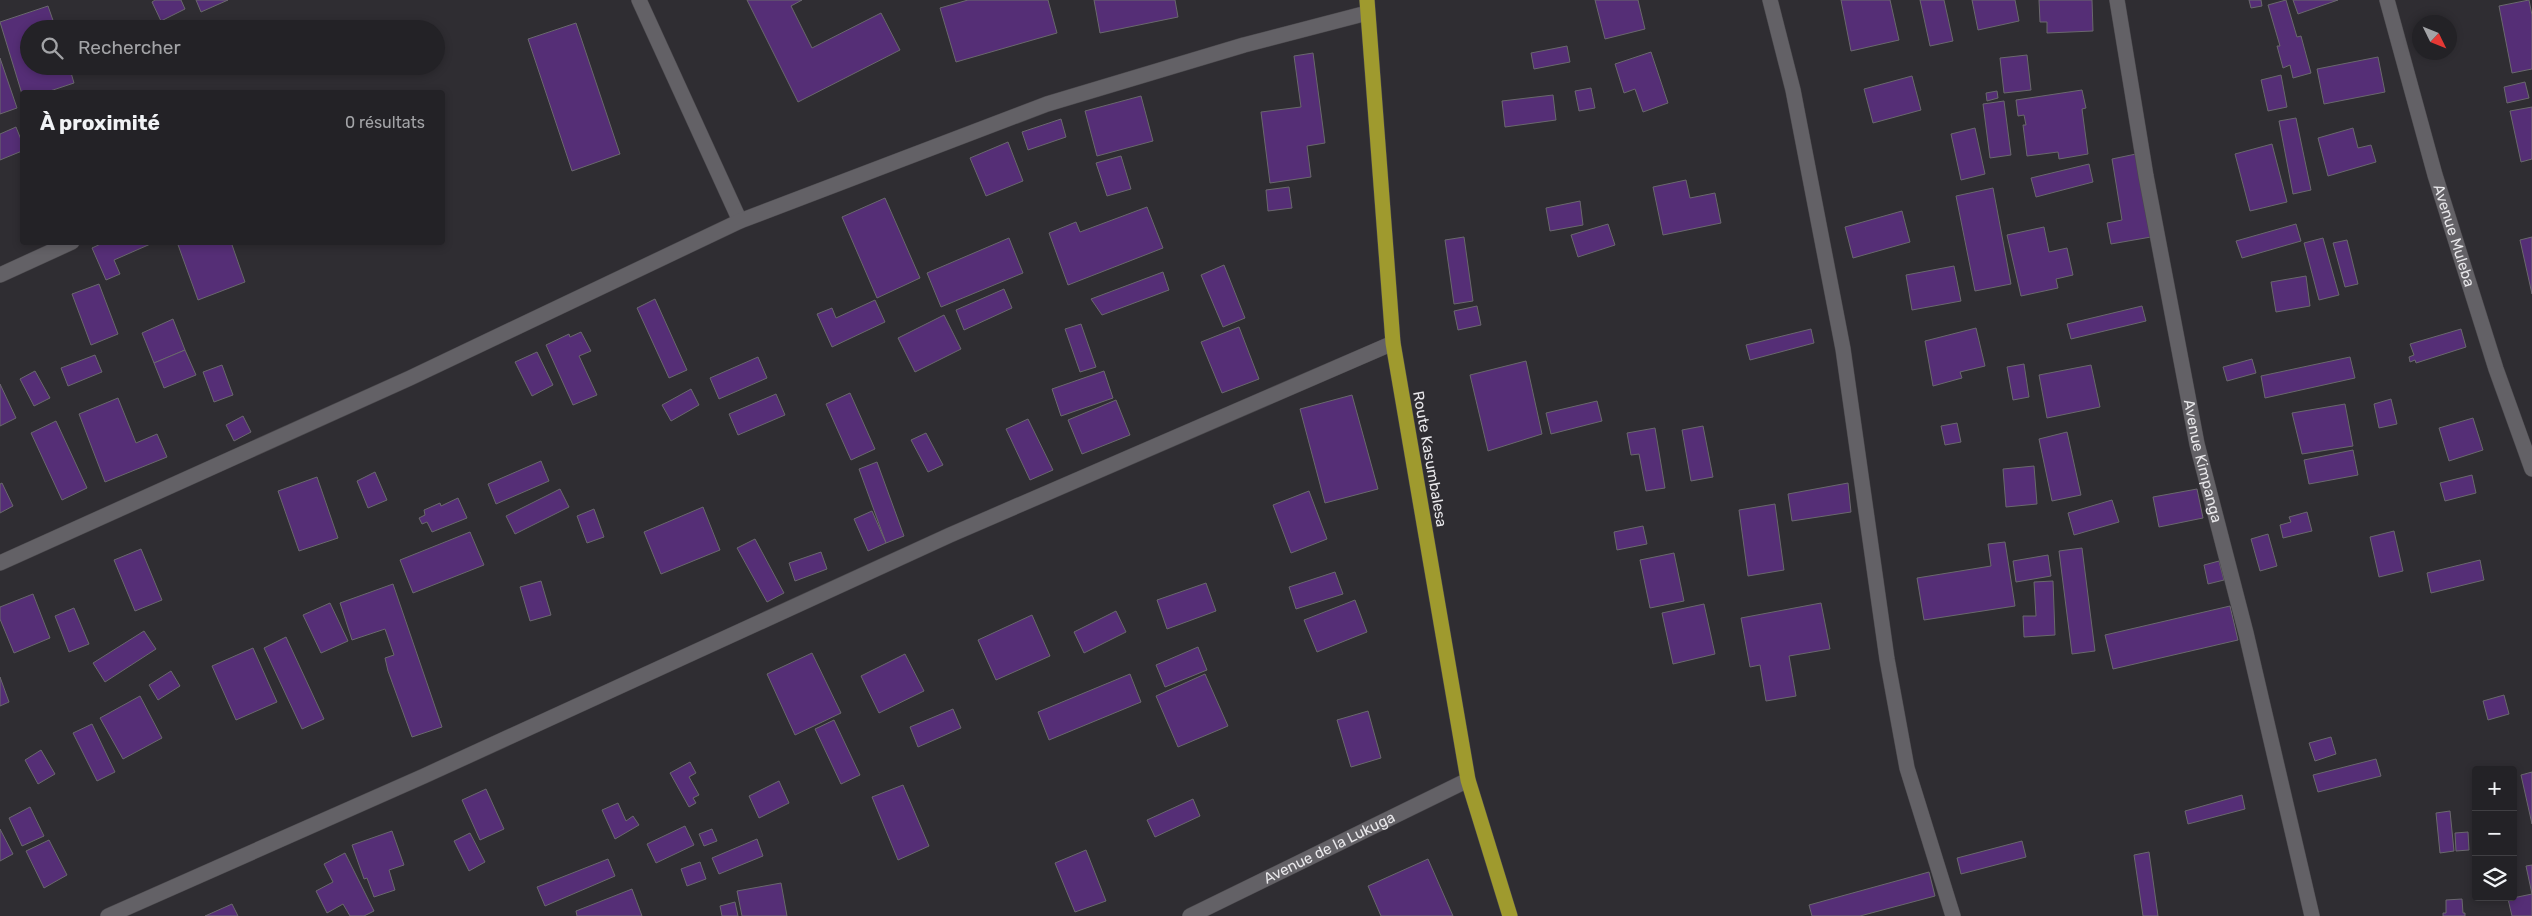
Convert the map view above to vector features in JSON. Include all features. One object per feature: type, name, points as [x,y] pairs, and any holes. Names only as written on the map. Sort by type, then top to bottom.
[{"type":"highway","name":"Route Kasumbalesa","points":[[1367,6],[1393,342],[1468,780],[1510,916]]},
{"type":"street","points":[[639,0],[740,221]]},
{"type":"street","points":[[1770,0],[1793,90],[1842,349],[1887,659],[1907,768],[1953,916]]},
{"type":"street","name":"Avenue Kimpanga","points":[[2117,0],[2146,176],[2197,444],[2246,633],[2312,916]]},
{"type":"street","name":"Avenue Muleba","points":[[2387,0],[2435,175],[2493,359],[2532,469]]},
{"type":"street","points":[[0,563],[410,378],[740,221],[1047,104],[1367,6]]},
{"type":"street","points":[[0,275],[65,245]]},
{"type":"street","points":[[108,916],[424,776],[950,535],[1393,342]]},
{"type":"street","name":"Avenue de la Lukuga","points":[[1190,916],[1468,780]]},
{"type":"building","points":[[155,0],[181,0],[185,9],[161,20],[152,2]]},
{"type":"building","points":[[196,0],[228,0],[201,12]]},
{"type":"building","points":[[747,0],[802,0],[791,6],[812,48],[881,13],[900,50],[798,102]]},
{"type":"building","points":[[968,0],[1048,0],[1057,33],[956,62],[940,8]]},
{"type":"building","points":[[1094,0],[1175,0],[1178,17],[1100,33]]},
{"type":"building","points":[[1595,0],[1638,0],[1645,29],[1605,39]]},
{"type":"building","points":[[1841,0],[1890,0],[1899,40],[1851,51]]},
{"type":"building","points":[[1920,0],[1944,0],[1953,41],[1930,46]]},
{"type":"building","points":[[1972,0],[2015,0],[2019,21],[1978,30]]},
{"type":"building","points":[[2039,0],[2092,0],[2093,31],[2047,33],[2047,22],[2040,22]]},
{"type":"building","points":[[2249,0],[2261,0],[2262,6],[2251,8]]},
{"type":"building","points":[[2286,0],[2297,37],[2301,36],[2311,73],[2293,78],[2290,65],[2283,68],[2277,46],[2280,46],[2268,5]]},
{"type":"building","points":[[2293,0],[2338,0],[2298,14]]},
{"type":"building","points":[[2529,0],[2532,15],[2532,69],[2512,73],[2499,6]]},
{"type":"building","points":[[48,6],[53,20],[20,20],[20,75],[72,75],[74,83],[53,90],[21,90],[0,22]]},
{"type":"building","points":[[576,23],[620,154],[572,171],[528,39]]},
{"type":"building","points":[[1567,46],[1570,62],[1534,69],[1531,53]]},
{"type":"building","points":[[1651,52],[1668,103],[1643,112],[1635,89],[1624,93],[1615,64]]},
{"type":"building","points":[[1313,53],[1325,143],[1307,146],[1311,177],[1270,183],[1261,112],[1301,107],[1294,56]]},
{"type":"building","points":[[2027,55],[2031,90],[2004,93],[2000,58]]},
{"type":"building","points":[[2378,57],[2385,92],[2324,104],[2317,69]]},
{"type":"building","points":[[0,58],[17,108],[0,114]]},
{"type":"building","points":[[2281,75],[2287,107],[2268,111],[2261,80]]},
{"type":"building","points":[[1912,76],[1921,110],[1873,123],[1864,89]]},
{"type":"building","points":[[2525,82],[2529,98],[2507,103],[2504,87]]},
{"type":"building","points":[[1591,88],[1595,108],[1579,111],[1575,91]]},
{"type":"building","points":[[2082,90],[2086,108],[2082,109],[2088,154],[2059,159],[2058,152],[2027,156],[2023,125],[2026,125],[2024,115],[2018,116],[2016,100]]},
{"type":"building","points":[[1997,91],[1998,98],[1987,101],[1986,93]]},
{"type":"building","points":[[1553,95],[1556,120],[1505,127],[1502,101]]},
{"type":"building","points":[[1141,96],[1153,141],[1097,156],[1085,111]]},
{"type":"building","points":[[2004,101],[2011,155],[1990,158],[1983,104]]},
{"type":"building","points":[[2532,107],[2532,159],[2521,162],[2510,111]]},
{"type":"building","points":[[2296,118],[2311,190],[2293,194],[2279,121]]},
{"type":"building","points":[[1061,119],[1066,137],[1028,150],[1022,132]]},
{"type":"building","points":[[16,127],[20,137],[20,152],[0,160],[0,134]]},
{"type":"building","points":[[1975,128],[1985,174],[1961,180],[1951,134]]},
{"type":"building","points":[[2353,128],[2358,148],[2371,145],[2376,162],[2328,176],[2318,138]]},
{"type":"building","points":[[1008,142],[1023,181],[986,196],[970,158]]},
{"type":"building","points":[[2272,144],[2287,202],[2250,211],[2235,154]]},
{"type":"building","points":[[2136,154],[2151,237],[2111,244],[2107,223],[2122,220],[2112,159]]},
{"type":"building","points":[[1121,156],[1131,189],[1107,196],[1096,163]]},
{"type":"building","points":[[2089,164],[2093,182],[2036,197],[2031,178]]},
{"type":"building","points":[[1686,180],[1690,198],[1715,193],[1721,223],[1663,235],[1653,187]]},
{"type":"building","points":[[1289,187],[1292,208],[1268,211],[1266,190]]},
{"type":"building","points":[[1993,188],[2011,284],[1975,291],[1956,196]]},
{"type":"building","points":[[885,198],[920,278],[877,298],[842,217]]},
{"type":"building","points":[[1580,201],[1583,225],[1550,231],[1546,208]]},
{"type":"building","points":[[1147,207],[1163,248],[1068,285],[1049,233],[1076,222],[1080,232]]},
{"type":"building","points":[[1902,211],[1910,242],[1853,258],[1845,227]]},
{"type":"building","points":[[1608,224],[1615,245],[1578,257],[1571,235]]},
{"type":"building","points":[[2296,224],[2301,241],[2242,258],[2236,241]]},
{"type":"building","points":[[2044,227],[2049,252],[2067,248],[2073,275],[2056,279],[2058,288],[2021,296],[2007,235]]},
{"type":"building","points":[[1464,237],[1473,301],[1454,304],[1445,240]]},
{"type":"building","points":[[2532,237],[2532,294],[2520,240]]},
{"type":"building","points":[[1009,238],[1023,273],[941,307],[927,273]]},
{"type":"building","points":[[2323,238],[2339,295],[2319,300],[2304,243]]},
{"type":"building","points":[[2347,240],[2358,284],[2345,287],[2333,243]]},
{"type":"building","points":[[98,245],[148,245],[114,260],[120,274],[106,280],[92,248]]},
{"type":"building","points":[[178,245],[232,245],[245,282],[198,300]]},
{"type":"building","points":[[1224,265],[1245,318],[1223,327],[1201,275]]},
{"type":"building","points":[[1954,266],[1961,301],[1912,310],[1906,275]]},
{"type":"building","points":[[1163,272],[1169,290],[1102,315],[1091,299]]},
{"type":"building","points":[[2306,276],[2310,306],[2276,312],[2271,282]]},
{"type":"building","points":[[99,284],[118,334],[91,345],[72,294]]},
{"type":"building","points":[[1004,289],[1012,308],[964,330],[956,310]]},
{"type":"building","points":[[655,299],[687,370],[669,378],[637,308]]},
{"type":"building","points":[[875,300],[885,322],[832,347],[817,314],[832,308],[836,318]]},
{"type":"building","points":[[1477,306],[1481,325],[1458,330],[1454,311]]},
{"type":"building","points":[[2142,306],[2146,321],[2071,339],[2067,324]]},
{"type":"building","points":[[944,315],[961,349],[915,372],[898,338]]},
{"type":"building","points":[[173,319],[185,350],[154,363],[142,333]]},
{"type":"building","points":[[1081,324],[1096,367],[1080,372],[1065,329]]},
{"type":"building","points":[[1239,327],[1259,379],[1222,393],[1201,342]]},
{"type":"building","points":[[1976,328],[1985,366],[1960,372],[1962,378],[1933,386],[1925,341]]},
{"type":"building","points":[[1811,329],[1814,343],[1750,360],[1746,345]]},
{"type":"building","points":[[2461,329],[2466,347],[2416,363],[2415,360],[2410,362],[2409,357],[2414,355],[2410,344]]},
{"type":"building","points":[[581,332],[591,351],[579,356],[597,395],[573,405],[546,345],[569,334],[570,337]]},
{"type":"building","points":[[185,350],[196,375],[164,388],[154,363]]},
{"type":"building","points":[[537,352],[553,385],[532,396],[515,362]]},
{"type":"building","points":[[95,355],[102,372],[68,386],[61,368]]},
{"type":"building","points":[[758,357],[767,378],[719,399],[710,378]]},
{"type":"building","points":[[2350,357],[2355,378],[2265,398],[2261,376]]},
{"type":"building","points":[[2252,359],[2256,373],[2227,381],[2223,367]]},
{"type":"building","points":[[1526,361],[1542,434],[1488,451],[1470,375]]},
{"type":"building","points":[[2024,364],[2029,397],[2013,400],[2007,367]]},
{"type":"building","points":[[222,365],[233,395],[214,402],[203,372]]},
{"type":"building","points":[[2091,365],[2100,407],[2047,418],[2039,375]]},
{"type":"building","points":[[35,371],[50,398],[34,406],[20,379]]},
{"type":"building","points":[[1104,371],[1113,398],[1061,416],[1052,389]]},
{"type":"building","points":[[0,384],[16,418],[0,426]]},
{"type":"building","points":[[691,389],[699,405],[671,421],[662,405]]},
{"type":"building","points":[[850,393],[875,449],[851,460],[826,404]]},
{"type":"building","points":[[776,394],[785,415],[738,435],[729,414]]},
{"type":"building","points":[[1352,395],[1378,489],[1325,503],[1300,409]]},
{"type":"building","points":[[118,398],[136,443],[157,434],[167,457],[105,482],[79,414]]},
{"type":"building","points":[[2391,399],[2397,424],[2379,428],[2374,404]]},
{"type":"building","points":[[1116,400],[1130,435],[1082,454],[1068,420]]},
{"type":"building","points":[[1597,401],[1602,421],[1551,434],[1546,413]]},
{"type":"building","points":[[2345,404],[2353,446],[2302,454],[2292,413]]},
{"type":"building","points":[[243,416],[251,432],[234,441],[226,425]]},
{"type":"building","points":[[2473,418],[2483,450],[2449,461],[2439,428]]},
{"type":"building","points":[[1028,419],[1053,470],[1030,480],[1006,429]]},
{"type":"building","points":[[56,421],[87,488],[62,500],[31,433]]},
{"type":"building","points":[[1957,423],[1961,442],[1945,445],[1941,426]]},
{"type":"building","points":[[1703,426],[1713,477],[1691,481],[1682,430]]},
{"type":"building","points":[[1655,428],[1665,488],[1646,491],[1639,454],[1631,455],[1627,433]]},
{"type":"building","points":[[2067,432],[2081,495],[2052,501],[2039,439]]},
{"type":"building","points":[[926,433],[943,465],[928,472],[911,440]]},
{"type":"building","points":[[2353,450],[2358,475],[2309,484],[2304,460]]},
{"type":"building","points":[[541,461],[549,481],[496,504],[488,484]]},
{"type":"building","points":[[877,462],[904,536],[886,543],[859,469]]},
{"type":"building","points":[[2034,466],[2037,504],[2006,507],[2003,469]]},
{"type":"building","points":[[375,472],[387,500],[368,508],[357,481]]},
{"type":"building","points":[[2472,475],[2476,493],[2445,501],[2440,483]]},
{"type":"building","points":[[317,477],[338,538],[299,551],[278,491]]},
{"type":"building","points":[[2,483],[13,506],[0,513],[0,484]]},
{"type":"building","points":[[1848,483],[1851,512],[1792,521],[1788,494]]},
{"type":"building","points":[[560,489],[569,507],[515,534],[506,516]]},
{"type":"building","points":[[2197,489],[2203,518],[2159,527],[2153,497]]},
{"type":"building","points":[[1309,491],[1327,539],[1291,553],[1273,505]]},
{"type":"building","points":[[458,498],[467,518],[432,532],[427,522],[422,524],[419,518],[425,515],[424,510],[440,503],[441,506]]},
{"type":"building","points":[[2112,500],[2119,522],[2074,535],[2068,513]]},
{"type":"building","points":[[1775,504],[1784,570],[1748,576],[1739,510]]},
{"type":"building","points":[[703,507],[720,550],[661,574],[644,532]]},
{"type":"building","points":[[594,509],[604,537],[587,543],[577,516]]},
{"type":"building","points":[[872,511],[886,543],[868,551],[854,519]]},
{"type":"building","points":[[2307,512],[2312,531],[2283,538],[2280,525],[2291,522],[2289,517]]},
{"type":"building","points":[[1643,526],[1647,544],[1617,550],[1614,532]]},
{"type":"building","points":[[2394,531],[2403,571],[2379,577],[2370,537]]},
{"type":"building","points":[[470,532],[484,565],[413,593],[400,560]]},
{"type":"building","points":[[2268,534],[2277,566],[2260,571],[2251,539]]},
{"type":"building","points":[[755,539],[784,593],[767,602],[737,548]]},
{"type":"building","points":[[2005,542],[2015,606],[1924,620],[1917,578],[1991,566],[1988,544]]},
{"type":"building","points":[[2082,548],[2095,651],[2072,654],[2059,551]]},
{"type":"building","points":[[141,549],[162,600],[135,611],[114,560]]},
{"type":"building","points":[[821,552],[827,569],[795,581],[789,563]]},
{"type":"building","points":[[1674,553],[1684,601],[1650,608],[1640,560]]},
{"type":"building","points":[[2048,555],[2051,576],[2016,582],[2013,561]]},
{"type":"building","points":[[2480,560],[2484,580],[2431,593],[2427,573]]},
{"type":"building","points":[[2219,561],[2224,580],[2208,584],[2204,565]]},
{"type":"building","points":[[1335,572],[1343,594],[1296,609],[1289,587]]},
{"type":"building","points":[[541,581],[551,615],[530,621],[520,587]]},
{"type":"building","points":[[2053,581],[2055,635],[2024,637],[2023,616],[2036,616],[2034,582]]},
{"type":"building","points":[[1206,583],[1216,611],[1167,629],[1157,600]]},
{"type":"building","points":[[393,584],[442,727],[412,737],[388,671],[385,658],[394,655],[385,629],[352,640],[340,603]]},
{"type":"building","points":[[33,594],[50,638],[14,653],[0,619],[0,607]]},
{"type":"building","points":[[1355,600],[1367,632],[1317,652],[1304,620]]},
{"type":"building","points":[[330,603],[348,641],[321,653],[303,615]]},
{"type":"building","points":[[1821,603],[1830,649],[1789,656],[1796,696],[1766,701],[1760,665],[1750,667],[1741,618]]},
{"type":"building","points":[[1704,604],[1715,654],[1673,664],[1662,613]]},
{"type":"building","points":[[2230,606],[2238,640],[2113,669],[2105,635]]},
{"type":"building","points":[[74,608],[89,644],[69,652],[55,616]]},
{"type":"building","points":[[1116,611],[1126,632],[1084,653],[1074,632]]},
{"type":"building","points":[[1032,615],[1050,656],[996,680],[978,640]]},
{"type":"building","points":[[144,631],[156,649],[105,682],[93,663]]},
{"type":"building","points":[[286,637],[324,719],[302,729],[264,648]]},
{"type":"building","points":[[1198,647],[1207,670],[1165,687],[1156,665]]},
{"type":"building","points":[[253,648],[277,702],[236,720],[212,666]]},
{"type":"building","points":[[812,653],[841,713],[795,735],[767,674]]},
{"type":"building","points":[[905,654],[924,691],[879,713],[861,676]]},
{"type":"building","points":[[171,671],[180,686],[158,700],[149,685]]},
{"type":"building","points":[[1130,674],[1141,702],[1049,740],[1038,712]]},
{"type":"building","points":[[1205,674],[1228,726],[1178,747],[1156,696]]},
{"type":"building","points":[[0,677],[9,702],[0,706]]},
{"type":"building","points":[[2504,695],[2509,714],[2488,720],[2483,701]]},
{"type":"building","points":[[140,696],[162,738],[123,759],[100,718]]},
{"type":"building","points":[[953,709],[961,728],[918,747],[910,727]]},
{"type":"building","points":[[1368,711],[1381,758],[1351,767],[1337,720]]},
{"type":"building","points":[[834,720],[860,775],[841,784],[815,729]]},
{"type":"building","points":[[92,724],[115,772],[97,781],[73,733]]},
{"type":"building","points":[[2331,737],[2336,754],[2315,761],[2309,743]]},
{"type":"building","points":[[41,750],[55,774],[38,784],[25,760]]},
{"type":"building","points":[[2376,759],[2381,776],[2318,792],[2313,775]]},
{"type":"building","points":[[690,762],[696,773],[689,777],[699,795],[693,798],[696,803],[689,807],[670,773]]},
{"type":"building","points":[[2532,772],[2532,824],[2521,775]]},
{"type":"building","points":[[779,781],[789,803],[759,818],[749,796]]},
{"type":"building","points":[[903,785],[929,846],[898,860],[872,797]]},
{"type":"building","points":[[486,789],[504,829],[480,840],[462,800]]},
{"type":"building","points":[[2242,795],[2245,809],[2188,824],[2185,811]]},
{"type":"building","points":[[1193,799],[1200,816],[1155,837],[1147,820]]},
{"type":"building","points":[[618,803],[626,821],[633,816],[639,825],[615,839],[602,810]]},
{"type":"building","points":[[30,807],[44,836],[22,846],[9,818]]},
{"type":"building","points":[[2450,811],[2454,851],[2440,853],[2436,813]]},
{"type":"building","points":[[685,826],[694,845],[656,863],[647,844]]},
{"type":"building","points":[[0,829],[13,854],[0,861]]},
{"type":"building","points":[[712,829],[717,841],[704,846],[699,834]]},
{"type":"building","points":[[392,831],[404,865],[389,870],[395,890],[374,897],[367,878],[364,879],[352,845]]},
{"type":"building","points":[[2468,832],[2469,850],[2456,851],[2455,833]]},
{"type":"building","points":[[470,833],[485,862],[469,871],[454,841]]},
{"type":"building","points":[[757,839],[763,856],[719,874],[712,858]]},
{"type":"building","points":[[49,840],[67,875],[44,888],[26,851]]},
{"type":"building","points":[[2022,841],[2026,857],[1961,874],[1957,858]]},
{"type":"building","points":[[1086,850],[1106,901],[1075,912],[1055,863]]},
{"type":"building","points":[[2149,852],[2158,916],[2143,916],[2134,855]]},
{"type":"building","points":[[345,853],[374,911],[364,916],[350,916],[343,904],[327,913],[316,891],[333,882],[324,864]]},
{"type":"building","points":[[608,859],[615,876],[545,906],[537,887]]},
{"type":"building","points":[[1428,859],[1453,916],[1381,916],[1368,886]]},
{"type":"building","points":[[700,862],[706,879],[687,886],[681,869]]},
{"type":"building","points":[[2532,865],[2532,894],[2526,866]]},
{"type":"building","points":[[1929,872],[1935,896],[1860,916],[1812,916],[1809,905]]},
{"type":"building","points":[[781,883],[787,916],[742,916],[737,891]]},
{"type":"building","points":[[632,889],[642,916],[577,916],[576,911]]},
{"type":"building","points":[[2532,894],[2532,916],[2512,916],[2508,901],[2517,901],[2517,897]]},
{"type":"building","points":[[2462,899],[2465,916],[2443,916],[2443,913],[2446,913],[2446,900]]},
{"type":"building","points":[[735,902],[738,916],[722,916],[720,906]]},
{"type":"building","points":[[232,904],[238,916],[205,916]]}]
